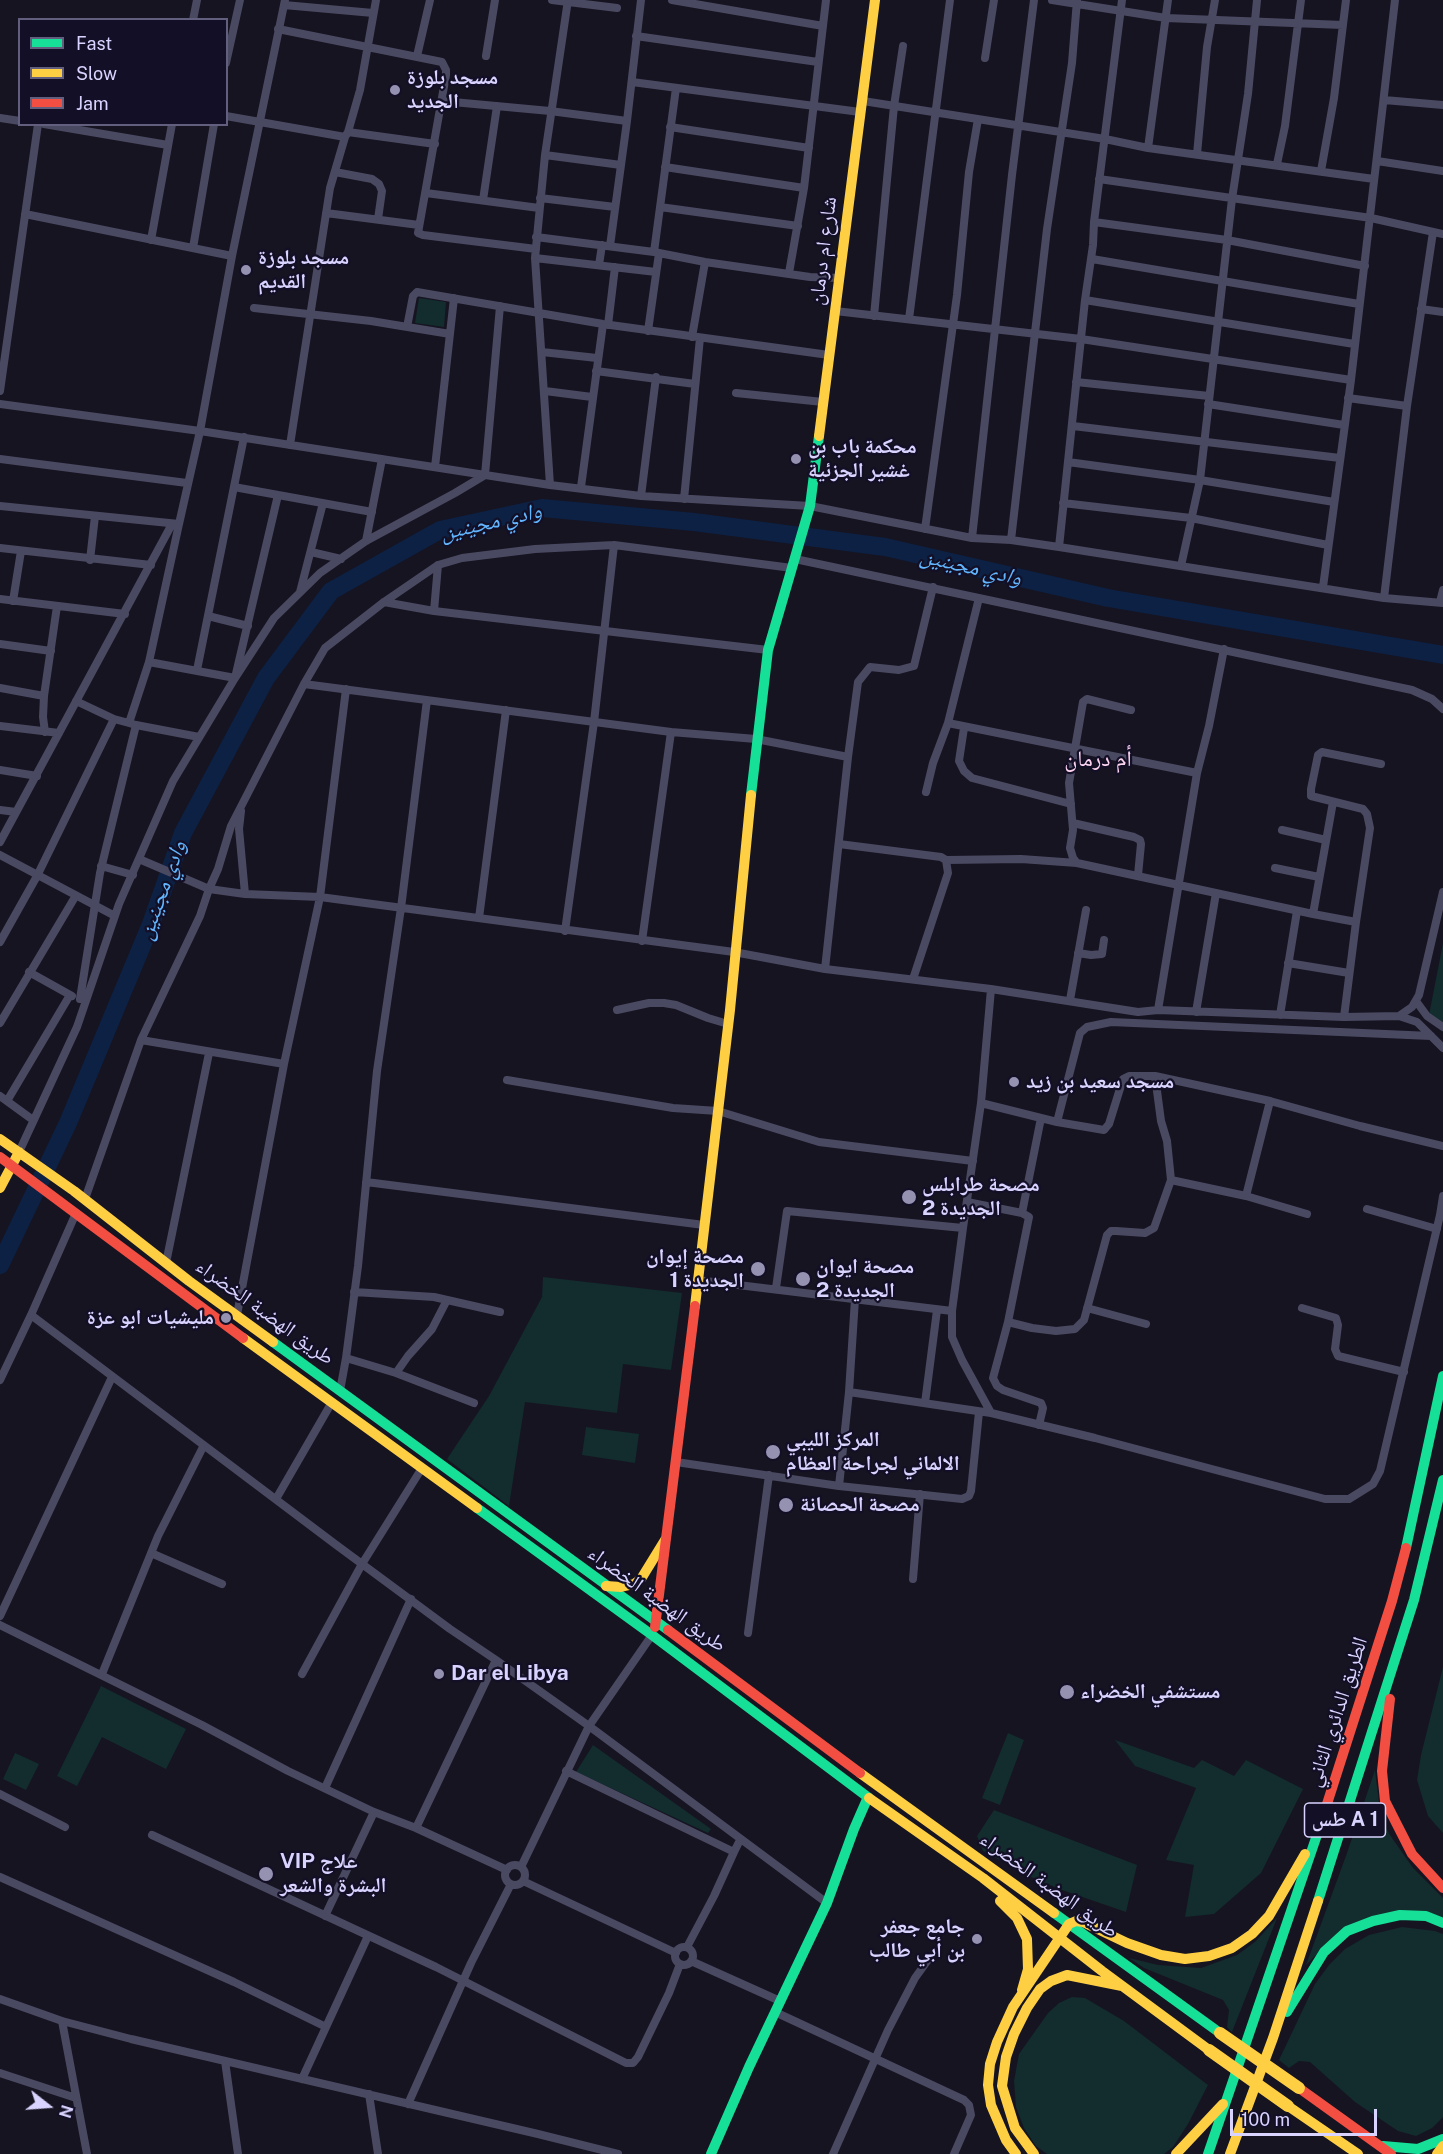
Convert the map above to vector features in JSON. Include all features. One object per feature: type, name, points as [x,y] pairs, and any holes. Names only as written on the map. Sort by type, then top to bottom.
[{"type":"main road","name":"شارع ام درمان","points":[[652,1635],[656,1621],[718,1111],[756,739],[768,650],[809,511],[875,0]]},
{"type":"main road","name":"طريق الهضبة الخضراء","points":[[0,1139],[85,1198],[189,1281],[656,1621],[894,1798],[1391,2154]]},
{"type":"main road","points":[[0,1188],[21,1154]]},
{"type":"main road","name":"طريق الهضبة الخضراء","points":[[0,1157],[652,1635],[868,1797],[965,1866],[1209,2050],[1358,2154]]},
{"type":"main road","points":[[181,1291],[189,1281]]},
{"type":"main road","name":"الطريق الدائري الثاني","points":[[1208,2154],[1318,1832],[1392,1601],[1410,1532],[1443,1376]]},
{"type":"main road","name":"الطريق الدائري الثاني","points":[[1230,2154],[1273,2038],[1414,1600],[1443,1480]]},
{"type":"main road","points":[[606,1586],[621,1587],[634,1584],[641,1579],[666,1540]]},
{"type":"main road","points":[[1393,1666],[1382,1771],[1385,1801],[1412,1854],[1443,1888]]},
{"type":"main road","points":[[711,2154],[827,1903],[854,1828],[868,1797]]},
{"type":"main road","points":[[1016,2154],[1006,2140],[992,2109],[988,2077],[997,2042],[1020,1995],[1069,1924],[1076,1921],[1083,1922],[1127,1943],[1161,1955],[1185,1959],[1209,1956],[1232,1948],[1252,1934],[1269,1916],[1318,1832]]},
{"type":"main road","points":[[965,1866],[1013,1913],[1024,1934],[1029,1962],[1020,1995]]},
{"type":"main road","points":[[1273,2038],[1324,1952],[1347,1931],[1366,1923],[1401,1915],[1426,1916],[1443,1923]]},
{"type":"main road","points":[[1034,2154],[1015,2128],[1002,2086],[1006,2057],[1027,2008],[1040,1989],[1059,1977],[1083,1977],[1122,1986]]},
{"type":"main road","points":[[1176,2154],[1227,2101]]},
{"type":"main road","points":[[1380,2146],[1418,2149],[1443,2139]]},
{"type":"main road","points":[[1437,2154],[1443,2146]]},
{"type":"street","points":[[193,18],[197,0]]},
{"type":"street","points":[[228,54],[240,0]]},
{"type":"street","points":[[290,445],[330,188],[347,135],[368,47],[376,0]]},
{"type":"street","points":[[417,56],[430,0]]},
{"type":"street","points":[[486,56],[495,0]]},
{"type":"street","points":[[552,0],[617,8]]},
{"type":"street","points":[[599,265],[615,207],[641,0]]},
{"type":"street","points":[[672,0],[823,26]]},
{"type":"street","points":[[789,273],[804,188],[826,0]]},
{"type":"street","points":[[909,319],[950,0]]},
{"type":"street","points":[[985,58],[994,0]]},
{"type":"street","points":[[972,538],[1034,0]]},
{"type":"street","points":[[1052,0],[1166,18],[1343,26]]},
{"type":"street","points":[[1059,547],[1085,300],[1092,259],[1094,222],[1122,0]]},
{"type":"street","points":[[1148,148],[1168,0]]},
{"type":"street","points":[[1197,154],[1215,0]]},
{"type":"street","points":[[1180,566],[1200,480],[1232,199],[1248,94],[1257,0]]},
{"type":"street","points":[[1277,164],[1285,126],[1301,0]]},
{"type":"street","points":[[1322,171],[1346,0]]},
{"type":"street","points":[[1323,587],[1371,218],[1395,0]]},
{"type":"street","points":[[550,485],[535,258],[538,208],[550,111],[568,1]]},
{"type":"street","points":[[82,1001],[93,906],[101,866],[149,662],[176,524],[200,430],[232,256],[284,2],[327,4],[373,13]]},
{"type":"street","points":[[1011,540],[1047,229],[1071,63],[1076,2]]},
{"type":"street","points":[[278,29],[438,60],[446,70],[418,233],[536,249]]},
{"type":"street","points":[[636,36],[818,62]]},
{"type":"street","points":[[874,316],[891,162],[894,106],[903,46]]},
{"type":"street","points":[[632,82],[813,105],[894,106],[1105,139],[1148,148],[1374,179]]},
{"type":"street","points":[[648,331],[656,272],[660,207],[676,88]]},
{"type":"street","points":[[1384,100],[1443,105]]},
{"type":"street","points":[[442,101],[627,121]]},
{"type":"street","points":[[483,200],[496,106]]},
{"type":"street","points":[[228,116],[347,135],[435,144]]},
{"type":"street","points":[[0,118],[18,121]]},
{"type":"street","points":[[926,529],[953,324],[969,172],[978,119]]},
{"type":"street","points":[[0,391],[38,126]]},
{"type":"street","points":[[56,126],[168,145]]},
{"type":"street","points":[[151,240],[172,126]]},
{"type":"street","points":[[193,248],[214,126]]},
{"type":"street","points":[[670,127],[809,148]]},
{"type":"street","points":[[545,155],[621,165]]},
{"type":"street","points":[[1377,160],[1443,171]]},
{"type":"street","points":[[665,167],[804,188]]},
{"type":"street","points":[[335,172],[372,179],[379,184],[382,192],[378,219]]},
{"type":"street","points":[[1099,179],[1371,218],[1443,234]]},
{"type":"street","points":[[426,193],[538,208]]},
{"type":"street","points":[[540,198],[615,207]]},
{"type":"street","points":[[660,207],[798,226]]},
{"type":"street","points":[[326,213],[419,225]]},
{"type":"street","points":[[25,214],[232,256]]},
{"type":"street","points":[[1094,222],[1227,240],[1365,266]]},
{"type":"street","points":[[1384,598],[1407,406],[1433,232]]},
{"type":"street","points":[[536,237],[656,252],[705,262],[810,277],[840,278]]},
{"type":"street","points":[[535,258],[656,272]]},
{"type":"street","points":[[1092,259],[1359,304]]},
{"type":"street","points":[[684,499],[695,384],[696,338],[705,262]]},
{"type":"street","points":[[581,487],[597,358],[615,267]]},
{"type":"street","points":[[407,327],[415,292],[605,325],[829,356]]},
{"type":"street","points":[[435,467],[454,298]]},
{"type":"street","points":[[1085,300],[1354,344]]},
{"type":"street","points":[[485,475],[500,306]]},
{"type":"street","points":[[254,308],[311,313],[450,334]]},
{"type":"street","points":[[1421,309],[1443,312]]},
{"type":"street","points":[[835,312],[1081,339],[1351,380]]},
{"type":"street","points":[[542,352],[597,358]]},
{"type":"street","points":[[596,371],[656,377],[695,384]]},
{"type":"street","points":[[641,496],[656,377]]},
{"type":"street","points":[[1076,382],[1208,400],[1344,424]]},
{"type":"street","points":[[545,391],[592,397]]},
{"type":"street","points":[[736,393],[823,402]]},
{"type":"street","points":[[1347,398],[1407,406]]},
{"type":"street","points":[[0,404],[200,430],[550,485],[641,496],[809,511],[972,538],[1011,540],[1384,598],[1442,602],[1443,590]]},
{"type":"street","points":[[1072,426],[1340,458]]},
{"type":"street","points":[[196,670],[244,437]]},
{"type":"street","points":[[0,459],[187,483]]},
{"type":"street","points":[[366,541],[382,459]]},
{"type":"street","points":[[1068,462],[1200,480],[1334,502]]},
{"type":"street","points":[[21,1154],[33,1120],[66,1054],[82,1001],[115,916],[173,782],[274,618],[320,573],[366,541],[485,475]]},
{"type":"street","points":[[234,487],[372,512]]},
{"type":"street","points":[[235,678],[278,495]]},
{"type":"street","points":[[300,593],[322,503]]},
{"type":"street","points":[[1063,503],[1191,518],[1328,545]]},
{"type":"street","points":[[0,506],[176,524]]},
{"type":"street","points":[[90,560],[95,516]]},
{"type":"street","points":[[0,842],[76,700],[176,524]]},
{"type":"street","points":[[565,931],[594,722],[614,545]]},
{"type":"street","points":[[85,1198],[141,1040],[200,916],[231,826],[304,684],[325,648],[384,602],[438,565],[462,558],[535,549],[614,545],[795,560],[933,587],[1412,690],[1432,699],[1443,709]]},
{"type":"street","points":[[0,548],[152,566]]},
{"type":"street","points":[[13,601],[21,551]]},
{"type":"street","points":[[311,552],[341,559]]},
{"type":"street","points":[[434,611],[438,565]]},
{"type":"street","points":[[825,969],[858,682],[862,674],[870,667],[899,670],[914,666],[933,587]]},
{"type":"street","points":[[926,792],[933,763],[948,723],[979,598]]},
{"type":"street","points":[[0,599],[125,614]]},
{"type":"street","points":[[384,602],[434,611],[768,650]]},
{"type":"street","points":[[45,732],[43,717],[45,696],[57,606]]},
{"type":"street","points":[[208,616],[248,626]]},
{"type":"street","points":[[0,644],[51,651]]},
{"type":"street","points":[[1158,1010],[1197,773],[1224,649]]},
{"type":"street","points":[[149,662],[235,678]]},
{"type":"street","points":[[304,684],[671,732],[756,739],[848,757]]},
{"type":"street","points":[[0,688],[45,696]]},
{"type":"street","points":[[237,1315],[284,1064],[320,897],[346,689]]},
{"type":"street","points":[[1077,863],[1070,848],[1073,823],[1069,783],[1083,702],[1087,699],[1131,710]]},
{"type":"street","points":[[76,700],[114,719],[200,737]]},
{"type":"street","points":[[340,1391],[354,1292],[376,1071],[401,908],[427,700]]},
{"type":"street","points":[[479,918],[506,710]]},
{"type":"street","points":[[0,942],[38,876],[114,719]]},
{"type":"street","points":[[948,723],[1197,773]]},
{"type":"street","points":[[0,726],[59,733]]},
{"type":"street","points":[[964,728],[959,761],[964,771],[972,778],[1071,804]]},
{"type":"street","points":[[642,941],[671,732]]},
{"type":"street","points":[[1344,1017],[1370,828],[1367,814],[1363,809],[1311,796],[1310,793],[1320,753],[1328,752],[1382,764]]},
{"type":"street","points":[[0,770],[37,776]]},
{"type":"street","points":[[1314,914],[1333,802]]},
{"type":"street","points":[[241,806],[239,828],[245,894]]},
{"type":"street","points":[[0,810],[16,812]]},
{"type":"street","points":[[1073,823],[1140,840],[1138,875]]},
{"type":"street","points":[[1282,830],[1326,840]]},
{"type":"street","points":[[839,844],[945,857],[948,873],[914,979]]},
{"type":"street","points":[[0,855],[75,897],[115,916]]},
{"type":"street","points":[[139,859],[209,889],[245,894],[320,897],[479,918],[734,952],[825,969],[991,989],[1138,1012],[1158,1010],[1344,1017],[1399,1016],[1417,1022],[1443,1048]]},
{"type":"street","points":[[946,860],[1021,859],[1077,863],[1356,922]]},
{"type":"street","points":[[101,866],[132,874]]},
{"type":"street","points":[[1275,868],[1319,877]]},
{"type":"street","points":[[1196,1012],[1216,892]]},
{"type":"street","points":[[1399,1016],[1406,1013],[1416,1001],[1443,892]]},
{"type":"street","points":[[0,1023],[75,897]]},
{"type":"street","points":[[1070,1000],[1086,910]]},
{"type":"street","points":[[1280,1015],[1297,911]]},
{"type":"street","points":[[1078,953],[1102,954],[1104,940]]},
{"type":"street","points":[[1288,963],[1349,973]]},
{"type":"street","points":[[29,972],[82,1001]]},
{"type":"street","points":[[991,989],[981,1103],[952,1311],[952,1337],[956,1348],[991,1413]]},
{"type":"street","points":[[33,1120],[3,1099],[70,995]]},
{"type":"street","points":[[1416,1001],[1427,1016],[1443,1027]]},
{"type":"street","points":[[616,1010],[649,1003],[664,1003],[676,1005],[728,1024]]},
{"type":"street","points":[[1057,1122],[1080,1034],[1087,1027],[1110,1022],[1431,1036]]},
{"type":"street","points":[[141,1040],[284,1064]]},
{"type":"street","points":[[166,1263],[209,1053]]},
{"type":"street","points":[[981,1103],[1057,1122],[1104,1130],[1109,1124],[1123,1079],[1129,1076],[1155,1076],[1270,1101],[1443,1146]]},
{"type":"street","points":[[1008,1322],[1032,1328],[1075,1329],[1084,1320],[1107,1235],[1112,1231],[1145,1233],[1154,1228],[1171,1180],[1167,1141],[1161,1121],[1155,1076]]},
{"type":"street","points":[[507,1080],[673,1108],[718,1111],[819,1142],[973,1161]]},
{"type":"street","points":[[1246,1197],[1270,1101]]},
{"type":"street","points":[[1022,1212],[1041,1118]]},
{"type":"street","points":[[1171,1180],[1307,1214]]},
{"type":"street","points":[[366,1182],[704,1225]]},
{"type":"street","points":[[849,1392],[991,1413],[1325,1499],[1340,1500],[1357,1495],[1373,1484],[1378,1477],[1443,1196]]},
{"type":"street","points":[[968,1202],[1022,1212],[1029,1217],[1008,1322],[993,1378],[1003,1390],[1041,1403],[1043,1408],[1040,1425]]},
{"type":"street","points":[[1366,1209],[1437,1229]]},
{"type":"street","points":[[0,1380],[32,1315],[72,1210]]},
{"type":"street","points":[[776,1288],[787,1211],[963,1228]]},
{"type":"street","points":[[698,1280],[952,1311]]},
{"type":"street","points":[[354,1292],[447,1300],[500,1312]]},
{"type":"street","points":[[839,1486],[849,1392],[855,1299]]},
{"type":"street","points":[[396,1373],[432,1329],[447,1300]]},
{"type":"street","points":[[1087,1308],[1146,1324]]},
{"type":"street","points":[[1302,1308],[1336,1318],[1338,1325],[1335,1349],[1338,1356],[1404,1372]]},
{"type":"street","points":[[925,1403],[937,1310]]},
{"type":"street","points":[[32,1315],[362,1563],[589,1726],[827,1903]]},
{"type":"street","points":[[346,1358],[396,1373],[474,1403]]},
{"type":"street","points":[[0,1616],[112,1377]]},
{"type":"street","points":[[276,1499],[332,1402]]},
{"type":"street","points":[[676,1462],[839,1486],[958,1499],[969,1496],[971,1491],[979,1412]]},
{"type":"street","points":[[102,1674],[151,1553],[204,1445]]},
{"type":"street","points":[[302,1674],[362,1563],[422,1468]]},
{"type":"street","points":[[748,1633],[769,1475]]},
{"type":"street","points":[[913,1579],[920,1494]]},
{"type":"street","points":[[151,1553],[222,1584]]},
{"type":"street","points":[[324,1788],[411,1599]]},
{"type":"street","points":[[0,1625],[102,1674],[324,1788],[507,1870]]},
{"type":"street","points":[[507,1870],[507,1879],[511,1884],[517,1885],[523,1881],[525,1876],[521,1867],[589,1726],[652,1635]]},
{"type":"street","points":[[416,1828],[496,1660]]},
{"type":"street","points":[[566,1771],[735,1852]]},
{"type":"street","points":[[0,1794],[65,1827]]},
{"type":"street","points":[[325,1916],[375,1812]]},
{"type":"street","points":[[152,1835],[463,1981],[631,2064],[638,2057],[653,2027],[680,1964]]},
{"type":"street","points":[[687,1947],[740,1840]]},
{"type":"street","points":[[507,1870],[515,1866],[521,1867]]},
{"type":"street","points":[[0,1877],[234,1982],[326,2027]]},
{"type":"street","points":[[523,1881],[675,1953]]},
{"type":"street","points":[[408,2104],[463,1981],[511,1884]]},
{"type":"street","points":[[302,2079],[368,1936]]},
{"type":"street","points":[[687,1947],[692,1952],[691,1961],[685,1965],[680,1964],[675,1959],[675,1953],[680,1948],[687,1947]]},
{"type":"street","points":[[832,2154],[910,1987],[928,1960]]},
{"type":"street","points":[[691,1961],[875,2059],[961,2097],[969,2105],[971,2115],[954,2154]]},
{"type":"street","points":[[0,1999],[62,2021],[618,2154]]},
{"type":"street","points":[[62,2021],[87,2154]]},
{"type":"street","points":[[225,2061],[238,2154]]},
{"type":"street","points":[[0,2073],[76,2098]]},
{"type":"street","points":[[369,2094],[378,2154]]},
{"type":"green space","points":[[419,298],[446,302],[444,327],[415,323]]},
{"type":"green space","points":[[1443,943],[1443,1032],[1429,1015]]},
{"type":"green space","points":[[543,1277],[682,1293],[671,1370],[623,1364],[617,1413],[525,1402],[509,1506],[447,1459],[489,1396],[542,1297]]},
{"type":"green space","points":[[586,1427],[639,1434],[635,1463],[582,1455]]},
{"type":"green space","points":[[1443,1667],[1443,1833],[1428,1816],[1417,1780]]},
{"type":"green space","points":[[101,1686],[186,1729],[166,1769],[102,1737],[77,1786],[57,1776]]},
{"type":"green space","points":[[1008,1733],[1024,1740],[1000,1805],[982,1798]]},
{"type":"green space","points":[[1115,1740],[1194,1768],[1202,1760],[1234,1776],[1246,1760],[1303,1789],[1261,1873],[1214,1914],[1185,1917],[1194,1865],[1166,1860],[1196,1788],[1135,1766]]},
{"type":"green space","points":[[593,1745],[711,1829],[708,1833],[576,1772]]},
{"type":"green space","points":[[15,1753],[39,1764],[26,1790],[3,1779]]},
{"type":"green space","points":[[1375,1770],[1381,1819],[1413,1868],[1443,1898],[1443,1918],[1412,1911],[1333,1938],[1306,1965],[1347,1853]]},
{"type":"green space","points":[[994,1810],[1137,1865],[1126,1912],[1031,1877],[983,1851],[977,1836]]},
{"type":"green space","points":[[1277,1918],[1232,2032],[1227,2027],[1229,2010],[1223,2000],[1144,1968],[1129,1958],[1158,1965],[1201,1968],[1237,1955],[1255,1942]]},
{"type":"green space","points":[[1402,1927],[1443,1934],[1443,2117],[1432,2128],[1416,2136],[1398,2131],[1355,2102],[1310,2062],[1299,2061],[1289,2068],[1279,2060],[1315,1984],[1329,1965],[1345,1949],[1369,1935]]},
{"type":"green space","points":[[1072,1997],[1085,1998],[1124,2021],[1208,2085],[1188,2124],[1173,2147],[1164,2154],[1047,2154],[1036,2146],[1024,2128],[1016,2107],[1014,2081],[1019,2054],[1048,2013],[1059,2003]]},
{"type":"waterway","name":"وادي مجينين","points":[[0,1265],[68,1123],[151,924],[183,833],[266,678],[331,591],[440,530],[542,508],[694,522],[885,547],[1108,598],[1443,655]]},
{"type":"traffic: fast","points":[[751,795],[768,650],[810,506],[819,436]]},
{"type":"traffic: fast","points":[[273,1342],[668,1630]]},
{"type":"traffic: fast","points":[[1406,1548],[1443,1376]]},
{"type":"traffic: fast","points":[[1318,1901],[1414,1600],[1443,1480]]},
{"type":"traffic: fast","points":[[477,1508],[652,1635],[869,1798]]},
{"type":"traffic: fast","points":[[711,2154],[749,2067],[827,1903],[868,1797]]},
{"type":"traffic: fast","points":[[1208,2154],[1318,1832]]},
{"type":"traffic: fast","points":[[1054,1913],[1220,2033]]},
{"type":"traffic: fast","points":[[1287,2012],[1324,1952],[1347,1931],[1373,1921],[1400,1915],[1426,1916],[1443,1923]]},
{"type":"traffic: fast","points":[[1383,2146],[1418,2149],[1443,2139]]},
{"type":"traffic: slow","points":[[819,436],[875,0]]},
{"type":"traffic: slow","points":[[695,1306],[730,1010],[751,795]]},
{"type":"traffic: slow","points":[[0,1139],[74,1191],[189,1281],[273,1342]]},
{"type":"traffic: slow","points":[[0,1188],[19,1152]]},
{"type":"traffic: slow","points":[[243,1338],[477,1508]]},
{"type":"traffic: slow","points":[[606,1586],[621,1587],[634,1584],[641,1579],[665,1540]]},
{"type":"traffic: slow","points":[[860,1773],[1054,1913]]},
{"type":"traffic: slow","points":[[869,1798],[983,1878],[1102,1971],[1209,2050]]},
{"type":"traffic: slow","points":[[1016,2154],[1006,2140],[991,2105],[988,2085],[990,2064],[1013,2007],[1069,1924],[1076,1921],[1083,1922],[1127,1943],[1161,1955],[1185,1959],[1209,1956],[1232,1948],[1252,1934],[1269,1916],[1305,1854]]},
{"type":"traffic: slow","points":[[1000,1901],[1017,1918],[1027,1939],[1028,1969],[1022,1990]]},
{"type":"traffic: slow","points":[[1230,2154],[1273,2038],[1318,1901]]},
{"type":"traffic: slow","points":[[1034,2154],[1015,2128],[1002,2086],[1006,2057],[1027,2008],[1040,1989],[1051,1981],[1067,1975],[1122,1986]]},
{"type":"traffic: slow","points":[[1220,2033],[1299,2088]]},
{"type":"traffic: slow","points":[[1209,2050],[1288,2106]]},
{"type":"traffic: slow","points":[[1176,2154],[1223,2104]]},
{"type":"traffic: slow","points":[[1288,2106],[1358,2154]]},
{"type":"traffic: slow","points":[[1437,2154],[1443,2146]]},
{"type":"traffic: jam","points":[[0,1157],[243,1338]]},
{"type":"traffic: jam","points":[[655,1627],[695,1306]]},
{"type":"traffic: jam","points":[[1318,1832],[1392,1601],[1406,1548]]},
{"type":"traffic: jam","points":[[668,1630],[860,1773]]},
{"type":"traffic: jam","points":[[1390,1699],[1382,1771],[1385,1801],[1412,1854],[1443,1888]]},
{"type":"traffic: jam","points":[[1299,2088],[1391,2154]]},
{"type":"place","name":"مسجد بلوزة الجديد","points":[[395,90]]},
{"type":"place","name":"مسجد بلوزة القديم","points":[[246,270]]},
{"type":"place","name":"محكمة باب بن غشير الجزئية","points":[[796,459]]},
{"type":"place","name":"مسجد سعيد بن زيد","points":[[1014,1082]]},
{"type":"place","name":"مصحة طرابلس الجديدة 2","points":[[909,1197]]},
{"type":"place","name":"مصحة إيوان الجديدة 1","points":[[758,1269]]},
{"type":"place","name":"مصحة ايوان الجديدة 2","points":[[803,1279]]},
{"type":"place","name":"مليشيات ابو عزة","points":[[226,1318]]},
{"type":"place","name":"المركز الليبي الالماني لجراحة العظام","points":[[773,1452]]},
{"type":"place","name":"مصحة الحصانة","points":[[786,1505]]},
{"type":"place","name":"Dar el Libya","points":[[439,1674]]},
{"type":"place","name":"مستشفي الخضراء","points":[[1067,1692]]},
{"type":"place","name":"VIP علاج البشرة والشعر","points":[[266,1874]]},
{"type":"place","name":"جامع جعفر بن أبي طالب","points":[[977,1939]]},
{"type":"district","name":"أم درمان","points":[[1098,759]]}]
